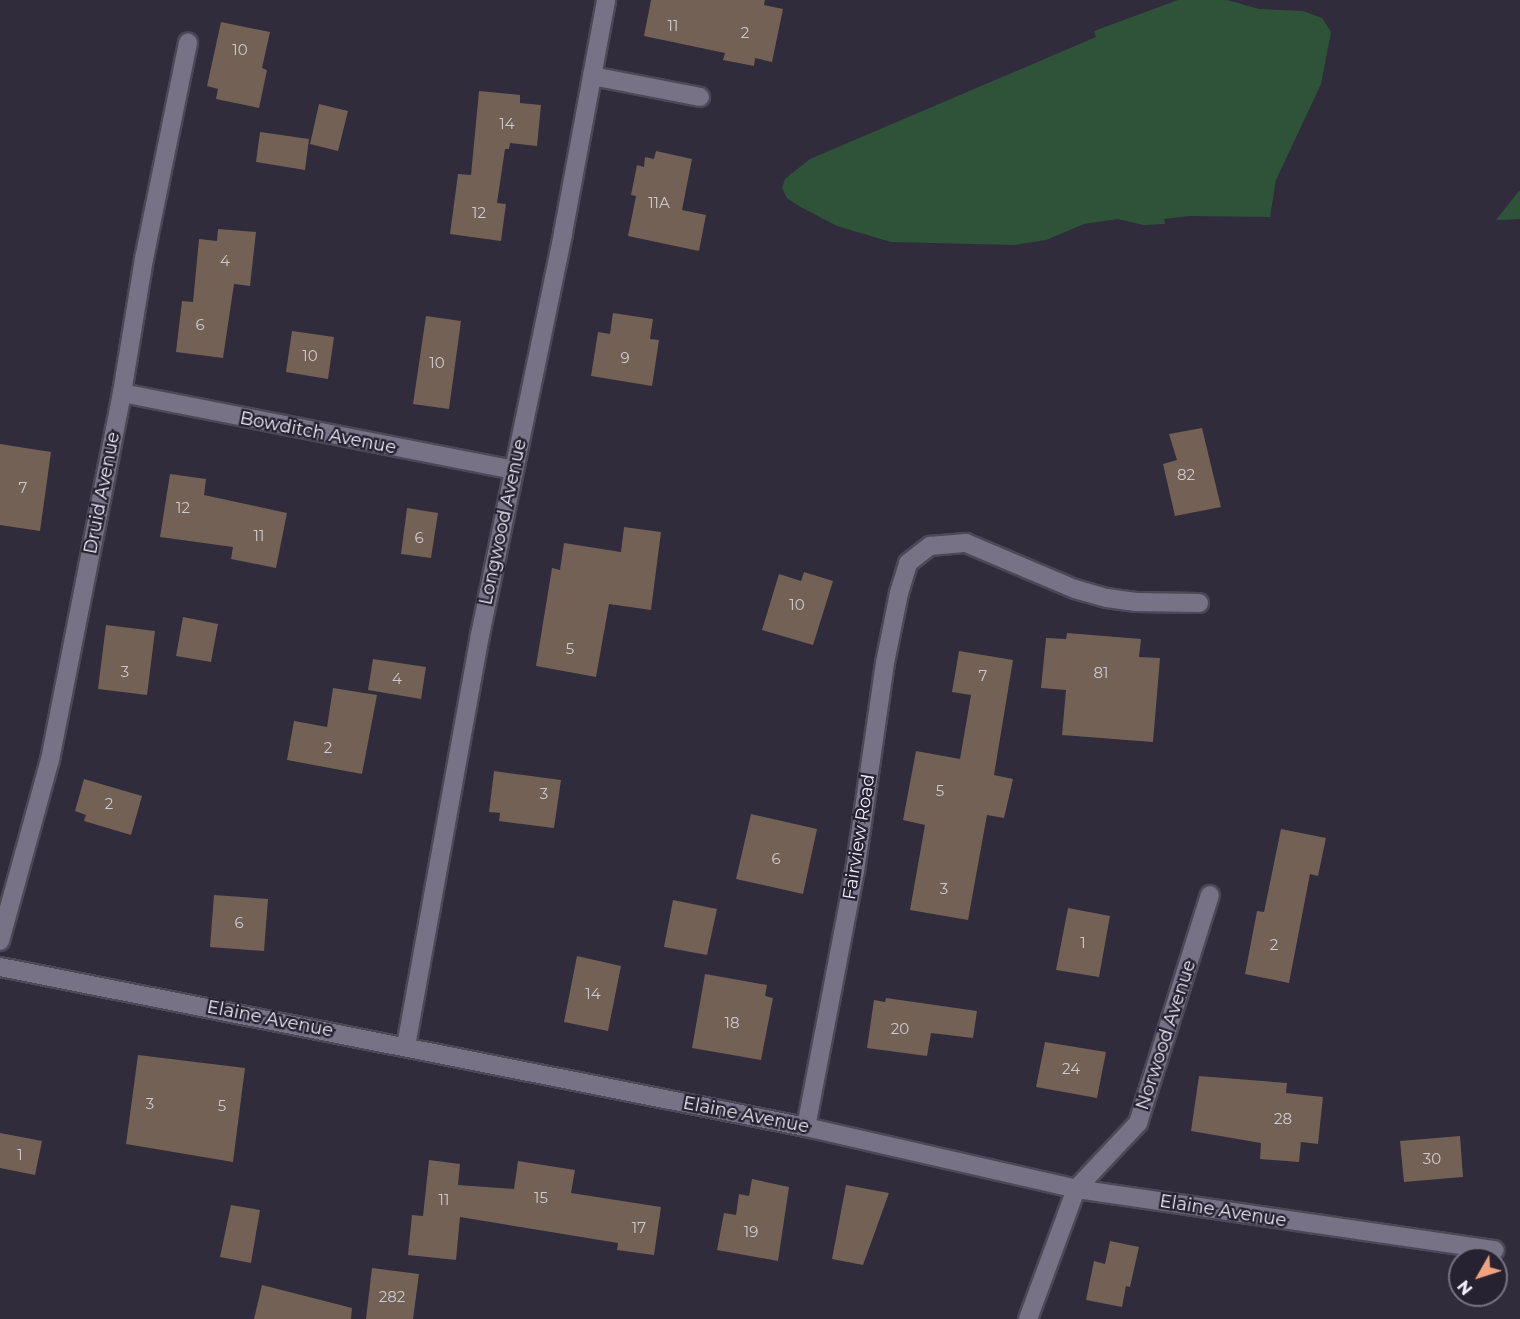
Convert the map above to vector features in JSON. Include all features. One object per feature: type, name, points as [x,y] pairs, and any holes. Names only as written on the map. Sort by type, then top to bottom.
[{"type":"street","name":"Longwood Avenue","points":[[406,1046],[480,635],[606,0]]},
{"type":"street","name":"Druid Avenue","points":[[0,941],[50,760],[122,393],[144,259],[188,42]]},
{"type":"street","points":[[592,76],[700,97]]},
{"type":"street","name":"Bowditch Avenue","points":[[122,393],[514,470]]},
{"type":"street","name":"Fairview Road","points":[[806,1127],[855,871],[889,640],[908,563],[930,546],[966,543],[1075,589],[1107,598],[1136,602],[1199,603]]},
{"type":"street","name":"Norwood Avenue","points":[[1076,1189],[1138,1123],[1210,895]]},
{"type":"street","name":"Elaine Avenue","points":[[0,967],[806,1127],[1076,1189],[1474,1247]]},
{"type":"street","points":[[1028,1319],[1076,1189]]},
{"type":"green space","points":[[1178,0],[1227,0],[1259,9],[1303,11],[1322,18],[1331,32],[1321,84],[1276,180],[1270,217],[1190,216],[1164,219],[1165,224],[1143,225],[1118,219],[1084,224],[1046,240],[1015,245],[891,242],[837,226],[787,198],[782,188],[785,179],[810,159],[1096,37],[1094,31]]},
{"type":"green space","points":[[1520,191],[1520,219],[1496,220],[1518,192]]},
{"type":"building","points":[[651,0],[765,0],[764,5],[783,9],[772,62],[755,58],[754,66],[723,60],[725,53],[644,36]]},
{"type":"building","points":[[221,22],[270,32],[262,68],[267,70],[259,108],[216,99],[218,89],[207,86]]},
{"type":"building","points":[[479,91],[520,95],[520,103],[541,105],[537,146],[510,143],[509,149],[505,149],[497,203],[506,204],[501,241],[450,234],[458,174],[471,175]]},
{"type":"building","points":[[319,104],[348,111],[338,151],[310,144]]},
{"type":"building","points":[[260,132],[309,139],[305,170],[256,162]]},
{"type":"building","points":[[656,151],[692,159],[682,210],[706,215],[699,251],[628,236],[636,196],[631,195],[637,165],[644,167],[645,157],[654,159]]},
{"type":"building","points":[[218,229],[256,232],[250,286],[234,284],[223,358],[176,352],[182,301],[193,302],[199,239],[217,241]]},
{"type":"building","points":[[613,313],[653,319],[650,339],[659,340],[652,386],[591,376],[598,332],[610,334]]},
{"type":"building","points":[[426,316],[461,321],[449,409],[413,404]]},
{"type":"building","points":[[292,331],[334,337],[328,379],[286,372]]},
{"type":"building","points":[[1202,428],[1221,507],[1175,516],[1163,464],[1177,460],[1169,434]]},
{"type":"building","points":[[0,444],[51,452],[40,531],[0,525]]},
{"type":"building","points":[[170,474],[206,479],[204,495],[287,513],[276,568],[231,559],[233,547],[160,537]]},
{"type":"building","points":[[407,508],[438,513],[431,558],[401,554]]},
{"type":"building","points":[[624,527],[661,532],[651,610],[609,604],[596,677],[536,666],[552,568],[560,570],[564,543],[621,552]]},
{"type":"building","points":[[804,572],[833,581],[813,645],[762,630],[779,574],[801,581]]},
{"type":"building","points":[[183,617],[218,624],[211,662],[176,656]]},
{"type":"building","points":[[106,625],[155,631],[147,695],[98,689]]},
{"type":"building","points":[[1067,633],[1141,639],[1139,657],[1160,658],[1153,742],[1062,735],[1066,690],[1041,688],[1046,638],[1066,639]]},
{"type":"building","points":[[959,651],[1013,660],[994,775],[1013,779],[1004,818],[987,815],[968,920],[910,910],[925,825],[903,820],[916,751],[960,759],[971,695],[952,692]]},
{"type":"building","points":[[373,659],[426,667],[421,699],[368,690]]},
{"type":"building","points":[[333,688],[377,695],[362,774],[287,760],[294,721],[327,727]]},
{"type":"building","points":[[494,771],[561,780],[554,828],[499,821],[500,813],[489,812]]},
{"type":"building","points":[[84,779],[142,796],[131,835],[84,821],[86,815],[75,811]]},
{"type":"building","points":[[751,814],[817,829],[803,894],[736,879]]},
{"type":"building","points":[[1281,829],[1326,838],[1318,876],[1310,874],[1289,983],[1245,974],[1257,911],[1264,912]]},
{"type":"building","points":[[214,895],[268,899],[264,951],[210,947]]},
{"type":"building","points":[[673,900],[717,909],[707,955],[664,947]]},
{"type":"building","points":[[1068,908],[1110,916],[1099,977],[1056,970]]},
{"type":"building","points":[[577,956],[621,966],[608,1031],[564,1022]]},
{"type":"building","points":[[705,974],[767,985],[765,996],[773,998],[761,1060],[692,1048]]},
{"type":"building","points":[[886,998],[977,1011],[973,1038],[931,1033],[927,1056],[867,1048],[874,1000],[885,1002]]},
{"type":"building","points":[[1045,1042],[1106,1052],[1097,1098],[1036,1087]]},
{"type":"building","points":[[138,1055],[245,1068],[233,1162],[126,1144]]},
{"type":"building","points":[[1199,1076],[1287,1083],[1286,1093],[1323,1097],[1318,1144],[1301,1142],[1299,1162],[1260,1159],[1261,1143],[1191,1131]]},
{"type":"building","points":[[0,1133],[42,1141],[35,1175],[0,1168]]},
{"type":"building","points":[[1460,1136],[1463,1177],[1404,1182],[1400,1141]]},
{"type":"building","points":[[429,1160],[460,1164],[458,1185],[514,1189],[518,1161],[575,1170],[571,1193],[661,1207],[654,1255],[617,1250],[618,1243],[460,1217],[456,1260],[408,1255],[412,1215],[423,1216]]},
{"type":"building","points":[[752,1179],[789,1187],[778,1261],[717,1250],[724,1213],[736,1215],[739,1194],[749,1196]]},
{"type":"building","points":[[846,1185],[889,1193],[863,1265],[832,1259]]},
{"type":"building","points":[[231,1205],[260,1210],[251,1263],[220,1257]]},
{"type":"building","points":[[1110,1241],[1139,1247],[1130,1287],[1126,1286],[1122,1307],[1086,1300],[1094,1261],[1105,1264]]},
{"type":"building","points":[[372,1268],[419,1274],[413,1319],[366,1319]]},
{"type":"building","points":[[262,1285],[352,1308],[351,1319],[254,1319]]}]
